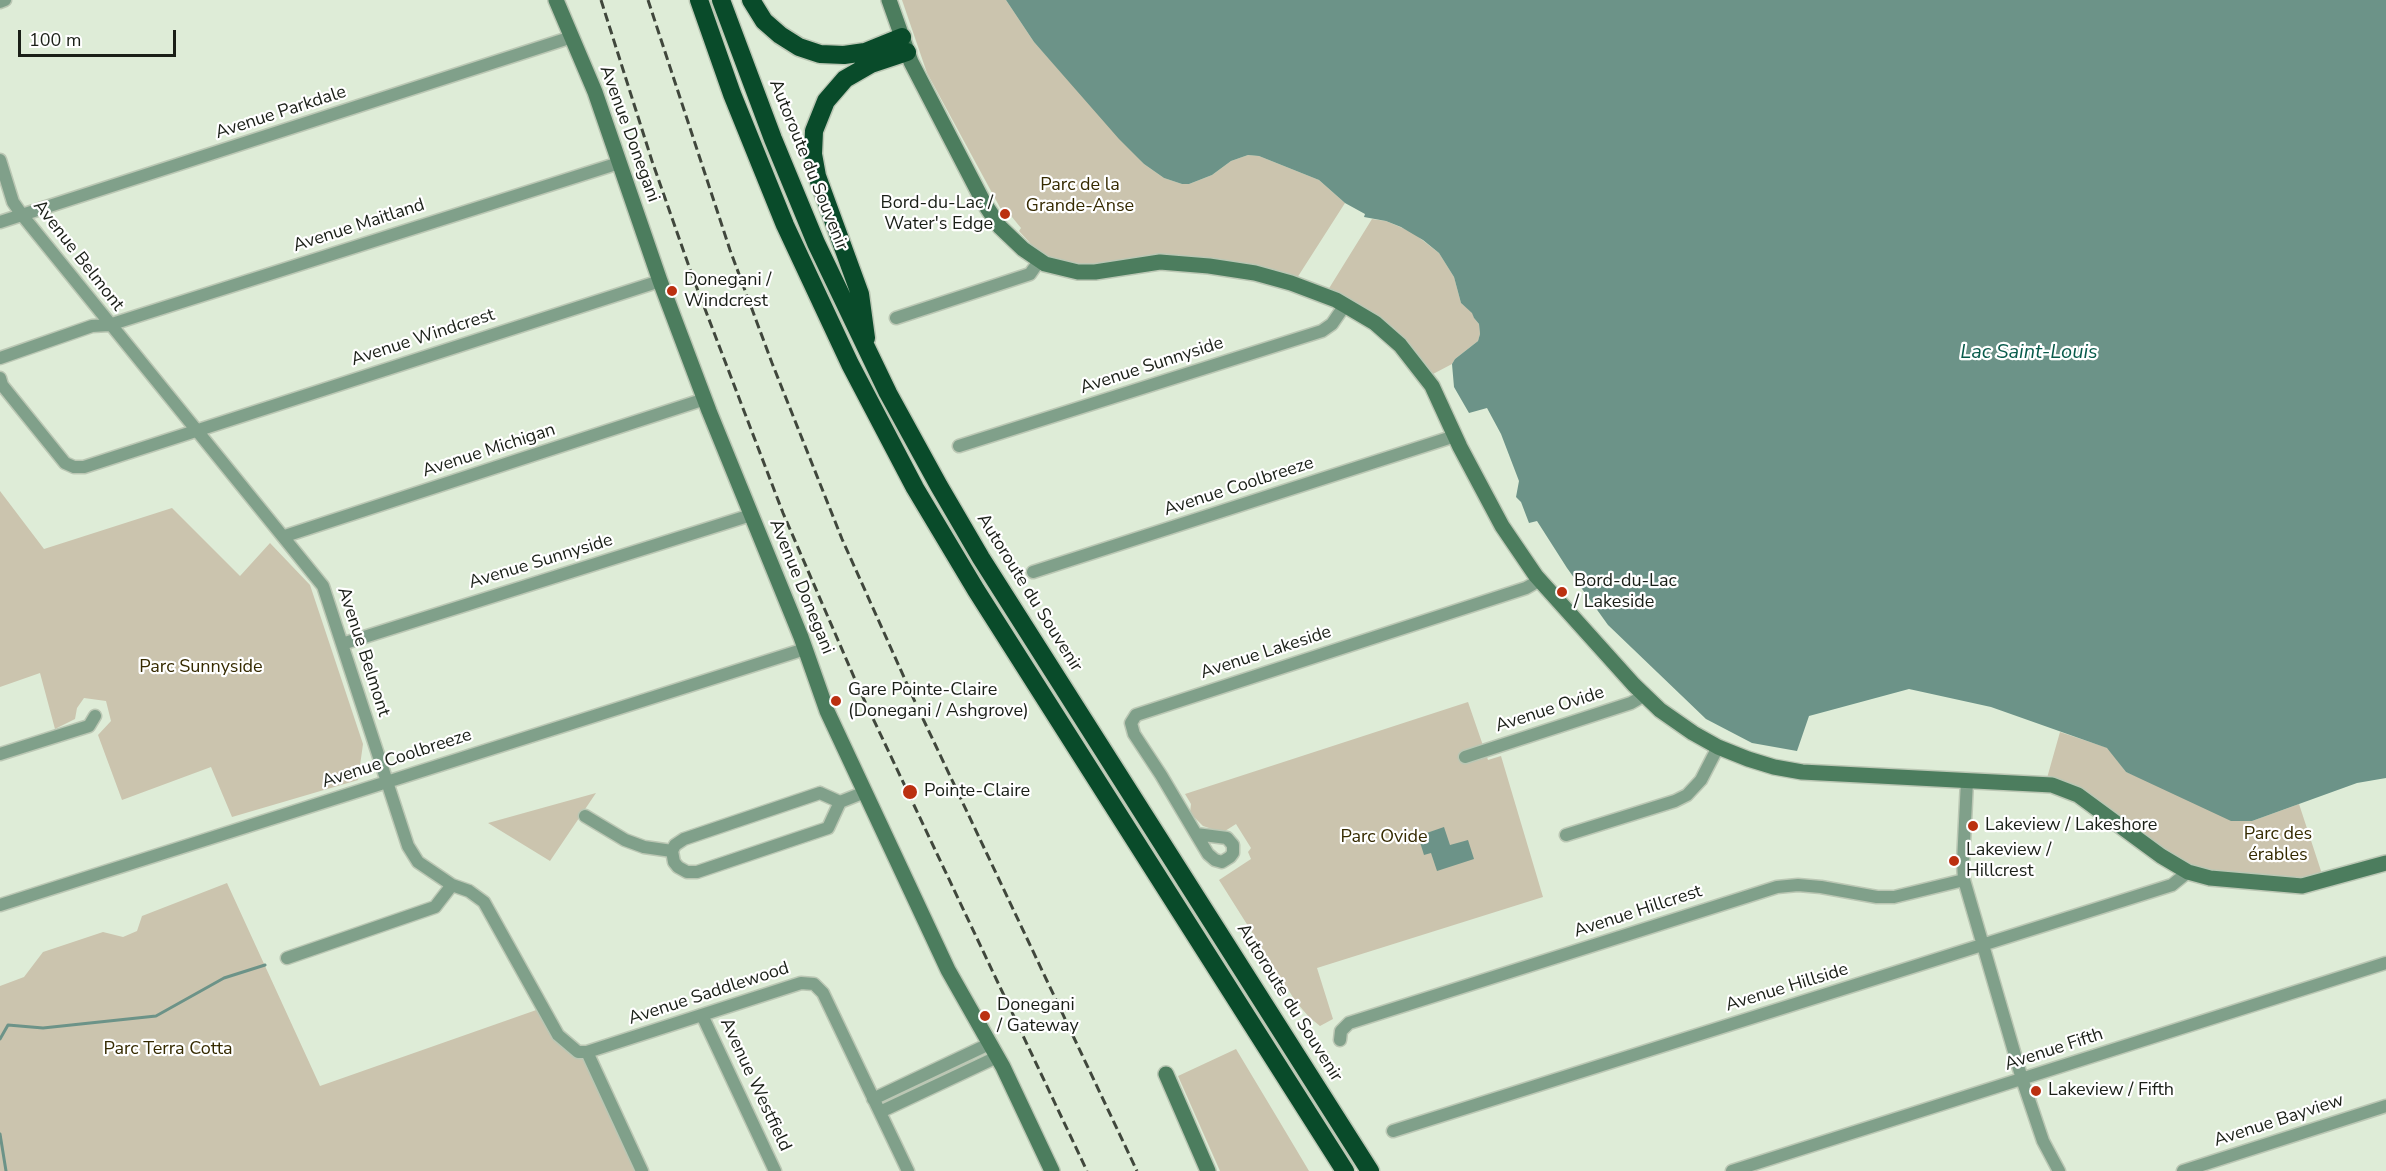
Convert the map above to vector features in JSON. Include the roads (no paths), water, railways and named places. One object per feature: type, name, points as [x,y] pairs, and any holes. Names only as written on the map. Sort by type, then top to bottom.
[{"type":"highway","points":[[699,0],[732,94],[794,246],[854,372],[915,488],[976,590],[1345,1171]]},
{"type":"highway","name":"Autoroute du Souvenir","points":[[721,0],[794,192],[868,352],[904,422],[981,558],[1370,1171]]},
{"type":"highway","points":[[751,0],[764,21],[780,35],[799,47],[820,54],[854,54],[904,45]]},
{"type":"highway","points":[[868,352],[861,294],[817,176],[813,154],[814,131],[826,101],[845,79],[904,45]]},
{"type":"street","points":[[0,2],[5,0]]},
{"type":"street","name":"Avenue Donegani","points":[[556,0],[595,92],[660,281],[805,649],[827,711],[948,970],[993,1051],[1052,1171]]},
{"type":"street","points":[[889,0],[904,45],[990,213],[1010,237],[1039,261],[1052,267],[1078,272],[1095,272],[1160,262],[1230,268],[1280,280],[1345,305],[1375,323],[1400,345],[1436,394],[1455,436],[1509,538],[1539,580],[1645,695],[1680,725],[1718,747],[1761,764],[1802,772],[2045,784],[2068,790],[2142,844],[2188,872],[2229,881],[2302,886],[2386,863]]},
{"type":"street","name":"Avenue Parkdale","points":[[0,222],[572,37]]},
{"type":"street","name":"Avenue Belmont","points":[[0,160],[13,202],[22,215],[109,325],[285,536],[323,586],[386,783],[408,846],[417,862],[452,885],[469,891],[484,902],[558,1035],[578,1052],[587,1052]]},
{"type":"street","name":"Avenue Maitland","points":[[0,358],[92,326],[109,325],[619,163]]},
{"type":"street","points":[[896,318],[1030,274],[1039,261]]},
{"type":"street","name":"Avenue Windcrest","points":[[0,378],[2,385],[65,463],[74,467],[84,467],[660,281]]},
{"type":"street","name":"Avenue Sunnyside","points":[[959,446],[1322,331],[1332,324],[1345,305]]},
{"type":"street","name":"Avenue Michigan","points":[[285,536],[705,399]]},
{"type":"street","name":"Avenue Coolbreeze","points":[[1034,572],[1455,436]]},
{"type":"street","name":"Avenue Sunnyside","points":[[342,644],[751,515]]},
{"type":"street","name":"Avenue Lakeside","points":[[1196,834],[1134,734],[1131,723],[1136,714],[1526,588],[1539,580]]},
{"type":"street","name":"Avenue Coolbreeze","points":[[0,905],[805,649]]},
{"type":"street","name":"Avenue Ovide","points":[[1465,757],[1631,703],[1645,695]]},
{"type":"street","points":[[0,754],[89,726],[95,716]]},
{"type":"street","points":[[1566,836],[1675,801],[1687,795],[1701,780],[1718,747]]},
{"type":"street","points":[[1967,781],[1964,880],[2022,1079],[2043,1141],[2059,1171]]},
{"type":"street","points":[[840,802],[820,793],[684,839],[675,845],[672,851],[674,862],[687,872],[697,872],[828,828],[840,802],[865,792]]},
{"type":"street","points":[[585,816],[626,840],[644,847],[672,851]]},
{"type":"street","name":"Avenue Hillside","points":[[1393,1131],[2172,885],[2188,872]]},
{"type":"street","name":"Avenue Hillcrest","points":[[1340,1040],[1341,1031],[1349,1023],[1778,887],[1821,886],[1877,897],[1894,897],[1964,880]]},
{"type":"street","points":[[287,958],[435,907],[452,885]]},
{"type":"street","name":"Avenue Fifth","points":[[1732,1171],[2386,963]]},
{"type":"street","name":"Avenue Saddlewood","points":[[587,1052],[801,983],[814,984],[823,993],[908,1171]]},
{"type":"street","name":"Avenue Westfield","points":[[702,1015],[775,1171]]},
{"type":"street","points":[[873,1099],[993,1051]]},
{"type":"street","points":[[880,1112],[993,1051]]},
{"type":"street","points":[[587,1052],[642,1171]]},
{"type":"street","points":[[1166,1074],[1208,1171]]},
{"type":"street","name":"Avenue Bayview","points":[[2183,1171],[2386,1106]]},
{"type":"water","name":"Lac Saint-Louis","points":[[1006,0],[2386,0],[2386,778],[2357,783],[2252,821],[2231,821],[2126,772],[2107,748],[1991,707],[1909,689],[1809,716],[1797,751],[1752,743],[1706,719],[1608,625],[1537,521],[1529,523],[1521,502],[1516,497],[1519,481],[1501,434],[1487,408],[1469,413],[1454,387],[1452,364],[1478,341],[1479,324],[1472,313],[1461,303],[1454,277],[1439,253],[1401,227],[1386,221],[1364,217],[1365,214],[1345,203],[1319,180],[1259,156],[1248,155],[1231,161],[1212,175],[1189,184],[1164,178],[1144,164],[1119,139],[1034,42]]},
{"type":"water","points":[[1444,827],[1450,845],[1468,840],[1474,859],[1437,871],[1431,853],[1424,855],[1418,836]]},
{"type":"waterway","points":[[0,1039],[8,1025],[43,1028],[156,1016],[224,978],[265,965]]},
{"type":"waterway","points":[[0,1134],[6,1171]]},
{"type":"railway","points":[[601,0],[652,161],[692,275],[783,513],[860,691],[1087,1171]]},
{"type":"railway","points":[[648,0],[730,250],[842,539],[916,704],[1137,1171]]},
{"type":"place","name":"Bord-du-Lac / Water's Edge","points":[[1005,214]]},
{"type":"place","name":"Donegani / Windcrest","points":[[672,291]]},
{"type":"place","name":"Bord-du-Lac / Lakeside","points":[[1562,592]]},
{"type":"place","name":"Gare Pointe-Claire (Donegani / Ashgrove)","points":[[836,701]]},
{"type":"place","name":"Pointe-Claire","points":[[910,792]]},
{"type":"place","name":"Lakeview / Lakeshore","points":[[1973,826]]},
{"type":"place","name":"Lakeview / Hillcrest","points":[[1954,861]]},
{"type":"place","name":"Donegani / Gateway","points":[[985,1016]]},
{"type":"place","name":"Lakeview / Fifth","points":[[2036,1091]]},
{"type":"park label","name":"Parc de la Grande-Anse","points":[[1080,196]]},
{"type":"park label","name":"Parc Sunnyside","points":[[201,668]]},
{"type":"park label","name":"Parc Ovide","points":[[1384,838]]},
{"type":"park label","name":"Parc des érables","points":[[2278,845]]},
{"type":"park label","name":"Parc Terra Cotta","points":[[168,1050]]}]
